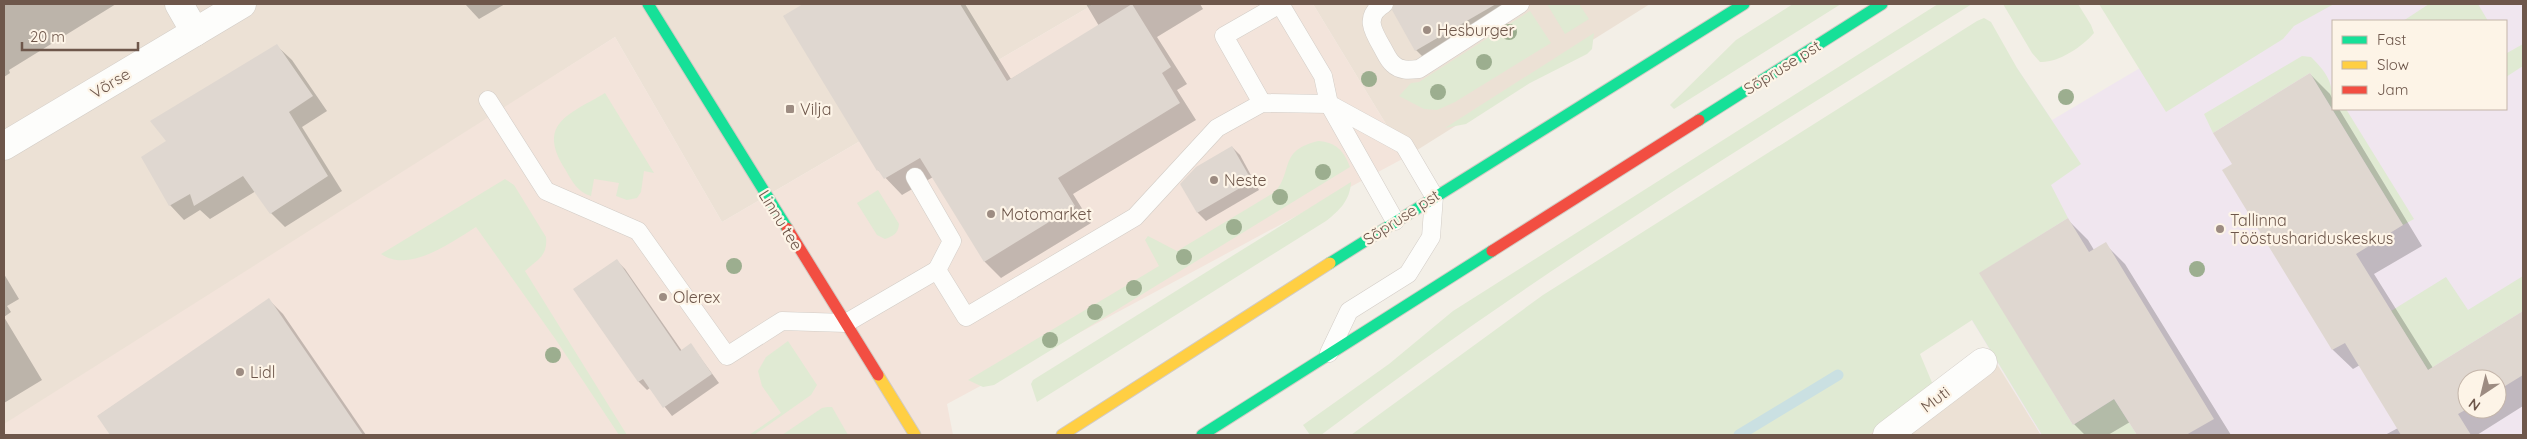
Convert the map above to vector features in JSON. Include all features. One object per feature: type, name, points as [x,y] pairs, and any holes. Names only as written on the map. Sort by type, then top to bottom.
[{"type":"main road","name":"Linnu tee","points":[[648,4],[915,435]]},
{"type":"main road","name":"Sõpruse pst","points":[[1062,435],[1434,196],[1744,4]]},
{"type":"main road","name":"Sõpruse pst","points":[[1202,435],[1882,4]]},
{"type":"street","points":[[179,4],[195,32]]},
{"type":"street","name":"Võrse","points":[[4,146],[242,4]]},
{"type":"street","name":"Muti","points":[[1887,435],[1983,362]]},
{"type":"lane","points":[[1262,103],[1224,36],[1280,4],[1323,76],[1329,104],[1395,221]]},
{"type":"lane","points":[[1384,4],[1376,8],[1370,17],[1372,30],[1392,63],[1406,71],[1419,70],[1520,4]]},
{"type":"lane","points":[[488,100],[546,192],[638,231],[727,356],[782,321],[846,323],[936,270],[952,241],[915,177]]},
{"type":"lane","points":[[936,270],[966,318],[1135,217],[1217,128],[1262,103],[1329,104],[1404,145],[1434,196],[1431,237],[1408,274],[1349,311],[1328,356]]},
{"type":"shaded area","points":[[4,4],[1094,4],[722,222],[615,37],[4,430]]},
{"type":"shaded area","points":[[1094,4],[1313,4],[1406,157],[947,404],[953,435],[4,435],[4,424],[615,37],[722,222]]},
{"type":"shaded area","points":[[1313,4],[1650,4],[1406,157]]},
{"type":"shaded area","name":"Tallinna Tööstushariduskeskus","points":[[2126,4],[2523,4],[2523,435],[2041,435],[1959,299],[2017,68],[2052,120],[2140,68]]},
{"type":"shaded area","points":[[1992,356],[2041,435],[1868,435]]},
{"type":"green space","points":[[1547,4],[1579,4],[1589,19],[1565,34]]},
{"type":"green space","points":[[1793,4],[1841,4],[1674,109],[1670,105],[1736,40]]},
{"type":"green space","points":[[1938,4],[1972,4],[1641,212],[1479,321],[1321,435],[1310,435],[1303,425],[1389,364],[1453,311]]},
{"type":"green space","points":[[2003,4],[2078,4],[2094,33],[2083,44],[2062,57],[2047,62],[2040,62],[2032,53]]},
{"type":"green space","points":[[2099,4],[2334,4],[2294,26],[2283,39],[2166,112]]},
{"type":"green space","points":[[2429,4],[2478,4],[2487,20],[2405,20]]},
{"type":"green space","points":[[1530,11],[1551,43],[1455,102],[1437,110],[1424,109],[1399,96],[1411,83],[1419,82]]},
{"type":"green space","points":[[1984,18],[1991,22],[2017,68],[2081,164],[2051,185],[2068,218],[1980,273],[2073,425],[2114,399],[2137,435],[2042,435],[1972,320],[1920,354],[1936,392],[1868,435],[1351,435],[1543,295]]},
{"type":"green space","points":[[1594,33],[1592,49],[1587,54],[1530,83],[1466,124],[1445,128]]},
{"type":"green space","points":[[2523,44],[2523,66],[2507,76],[2507,53]]},
{"type":"green space","points":[[2302,56],[2311,57],[2322,69],[2331,86],[2332,109],[2310,73],[2213,133],[2204,114]]},
{"type":"green space","points":[[605,93],[654,173],[644,171],[641,192],[637,198],[627,200],[616,196],[619,183],[594,179],[591,196],[582,192],[573,182],[557,153],[554,141],[556,130],[561,122],[569,114]]},
{"type":"green space","points":[[2333,110],[2347,110],[2414,219],[2403,225]]},
{"type":"green space","points":[[1318,141],[1330,143],[1338,148],[1345,156],[1350,167],[994,385],[983,387],[968,380],[1159,266],[1145,240],[1148,236],[1177,251],[1275,192],[1281,184],[1292,156],[1297,150]]},
{"type":"green space","points":[[505,179],[514,185],[546,237],[544,253],[525,271],[627,435],[619,435],[556,340],[476,227],[443,247],[418,258],[392,259],[381,254]]},
{"type":"green space","points":[[1351,182],[1349,194],[1343,204],[1326,221],[1037,402],[1031,384],[1033,380]]},
{"type":"green space","points":[[878,190],[899,224],[895,234],[885,239],[877,235],[857,203]]},
{"type":"green space","points":[[2523,276],[2523,311],[2428,370],[2391,311],[2446,277],[2468,310]]},
{"type":"green space","points":[[788,341],[817,385],[811,395],[754,435],[749,435],[781,413],[762,386],[758,371],[766,357]]},
{"type":"green space","points":[[832,407],[848,435],[782,435],[822,408]]},
{"type":"building","points":[[803,4],[960,4],[1007,81],[1132,4],[1171,67],[1162,73],[1180,103],[1058,178],[1075,206],[984,262],[920,158],[884,179],[877,171],[783,16]]},
{"type":"building","name":"Hesburger","points":[[1394,4],[1496,4],[1415,51],[1392,10]]},
{"type":"building","points":[[277,44],[313,96],[289,112],[328,176],[270,214],[243,176],[194,206],[190,194],[169,206],[141,157],[166,141],[150,121]]},
{"type":"building","points":[[2310,73],[2403,225],[2356,254],[2428,370],[2523,311],[2523,375],[2507,385],[2507,369],[2457,369],[2457,419],[2461,419],[2471,435],[2401,435],[2345,343],[2332,350],[2222,170],[2232,164],[2213,133]]},
{"type":"building","name":"Neste","points":[[1232,146],[1252,181],[1197,213],[1180,184],[1196,167]]},
{"type":"building","points":[[2068,218],[2089,252],[2106,242],[2214,419],[2186,435],[2137,435],[2114,399],[2073,425],[1979,273]]},
{"type":"building","points":[[617,259],[680,351],[691,343],[712,374],[663,408],[643,379],[638,382],[573,289]]},
{"type":"building","name":"Lidl","points":[[269,298],[363,435],[110,435],[97,416]]},
{"type":"waterway","points":[[1739,435],[1838,375]]},
{"type":"traffic: fast","points":[[648,4],[787,228]]},
{"type":"traffic: fast","points":[[1330,263],[1744,4]]},
{"type":"traffic: fast","points":[[1699,120],[1882,4]]},
{"type":"traffic: fast","points":[[1202,435],[1492,251]]},
{"type":"traffic: slow","points":[[1062,435],[1330,263]]},
{"type":"traffic: slow","points":[[878,375],[915,435]]},
{"type":"traffic: jam","points":[[1492,251],[1699,120]]},
{"type":"traffic: jam","points":[[787,228],[878,375]]},
{"type":"place","name":"Hesburger","points":[[1427,30]]},
{"type":"place","name":"Vilja","points":[[790,109]]},
{"type":"place","name":"Neste","points":[[1214,180]]},
{"type":"place","name":"Motomarket","points":[[991,214]]},
{"type":"place","name":"Tallinna Tööstushariduskeskus","points":[[2220,229]]},
{"type":"place","name":"Olerex","points":[[663,297]]},
{"type":"place","name":"Lidl","points":[[240,372]]}]
